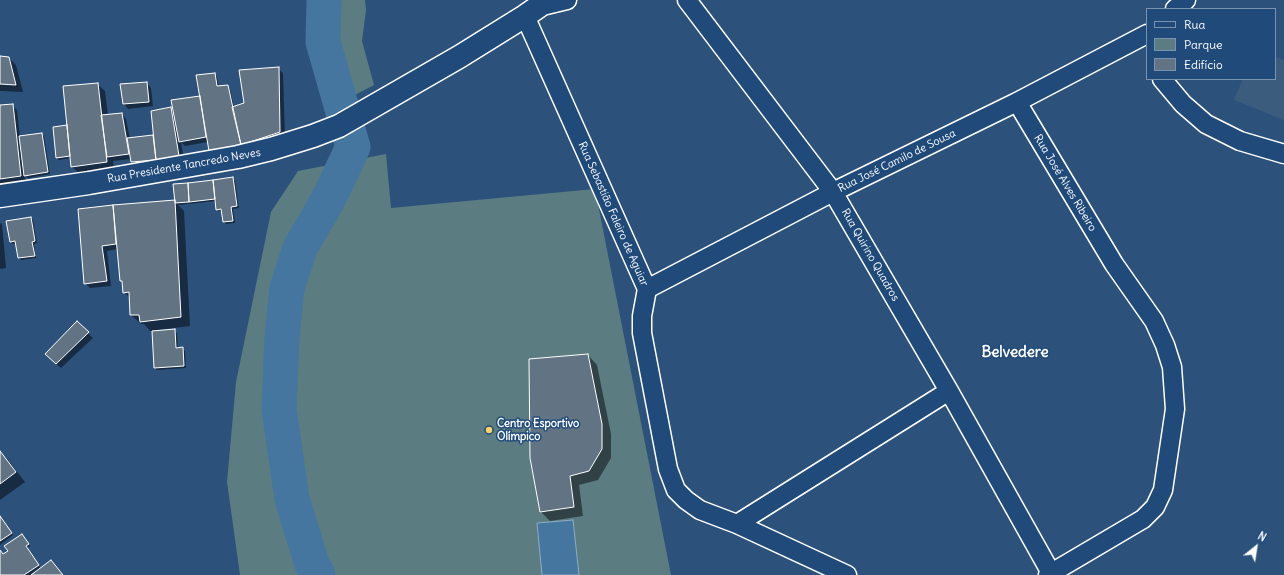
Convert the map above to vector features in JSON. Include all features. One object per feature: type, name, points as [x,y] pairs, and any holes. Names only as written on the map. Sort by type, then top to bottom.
[{"type":"main road","name":"Rua Presidente Tancredo Neves","points":[[0,196],[89,183],[238,157],[271,149],[339,126],[459,57],[536,8]]},
{"type":"street","points":[[536,8],[567,0]]},
{"type":"street","name":"Rua Quirino Quadros","points":[[687,0],[833,192],[949,391],[1050,574]]},
{"type":"street","points":[[1177,8],[1186,0]]},
{"type":"street","name":"Rua Sebastião Faleiro de Aguiar","points":[[536,8],[647,289],[642,316],[642,333],[668,469],[676,490],[686,500],[700,510],[737,524],[847,575]]},
{"type":"street","name":"Rua José Camilo de Sousa","points":[[647,289],[833,192],[1146,38]]},
{"type":"street","points":[[1163,80],[1183,104],[1206,124],[1240,141],[1284,154]]},
{"type":"street","name":"Rua José Alves Ribeiro","points":[[1017,102],[1114,264],[1154,321],[1165,345],[1172,367],[1175,409],[1163,490],[1155,507],[1143,519],[1050,574]]},
{"type":"street","points":[[737,524],[949,391]]},
{"type":"shaded area","points":[[1276,57],[1284,60],[1284,120],[1234,100],[1243,80],[1276,80]]},
{"type":"shaded area","points":[[573,520],[579,575],[542,575],[537,523]]},
{"type":"green space","points":[[336,0],[365,0],[366,10],[362,41],[374,85],[351,97],[347,95],[346,84],[340,70],[333,24]]},
{"type":"green space","name":"Centro Esportivo Olímpico","points":[[386,154],[391,208],[595,189],[671,575],[240,575],[227,482],[236,382],[271,212],[298,171]]},
{"type":"building","points":[[0,56],[9,57],[16,85],[0,84]]},
{"type":"building","points":[[279,67],[280,132],[241,145],[232,107],[244,103],[239,70]]},
{"type":"building","points":[[215,73],[217,86],[228,85],[241,145],[209,151],[196,75]]},
{"type":"building","points":[[147,82],[149,102],[123,104],[120,84]]},
{"type":"building","points":[[98,83],[107,162],[71,167],[63,86]]},
{"type":"building","points":[[200,96],[206,137],[179,142],[171,100]]},
{"type":"building","points":[[13,104],[21,176],[0,179],[0,105]]},
{"type":"building","points":[[171,107],[179,156],[156,160],[151,111]]},
{"type":"building","points":[[122,113],[129,154],[107,157],[101,115]]},
{"type":"building","points":[[67,125],[70,156],[56,158],[53,127]]},
{"type":"building","points":[[42,133],[48,172],[24,176],[19,136]]},
{"type":"building","points":[[153,135],[156,160],[131,162],[127,138]]},
{"type":"building","points":[[233,177],[237,206],[231,207],[233,221],[223,222],[221,209],[216,210],[213,180]]},
{"type":"building","points":[[213,180],[215,199],[189,202],[188,183]]},
{"type":"building","points":[[188,183],[189,202],[175,203],[173,184]]},
{"type":"building","points":[[175,200],[181,317],[140,322],[139,315],[130,315],[129,292],[123,293],[122,281],[120,281],[113,205]]},
{"type":"building","points":[[113,205],[116,244],[102,246],[107,281],[84,284],[78,209]]},
{"type":"building","points":[[31,217],[35,241],[32,242],[35,256],[18,258],[15,241],[10,242],[6,221]]},
{"type":"building","points":[[77,321],[89,332],[56,364],[45,354]]},
{"type":"building","points":[[175,329],[176,348],[183,347],[184,366],[154,368],[152,331]]},
{"type":"building","points":[[588,354],[602,424],[602,449],[589,471],[570,476],[574,507],[540,512],[530,458],[529,359]]},
{"type":"building","points":[[0,451],[16,472],[0,484]]},
{"type":"building","points":[[0,516],[12,533],[0,541]]},
{"type":"building","points":[[22,534],[29,544],[26,546],[39,565],[24,575],[0,575],[0,550],[3,554],[8,551],[4,546]]},
{"type":"building","points":[[51,560],[63,575],[31,575]]},
{"type":"waterway","points":[[318,575],[312,564],[292,499],[279,409],[282,338],[287,288],[300,248],[328,200],[353,147],[323,42],[324,0]]},
{"type":"place","name":"Centro Esportivo Olímpico","points":[[489,430]]},
{"type":"district","name":"Belvedere","points":[[1015,353]]}]
